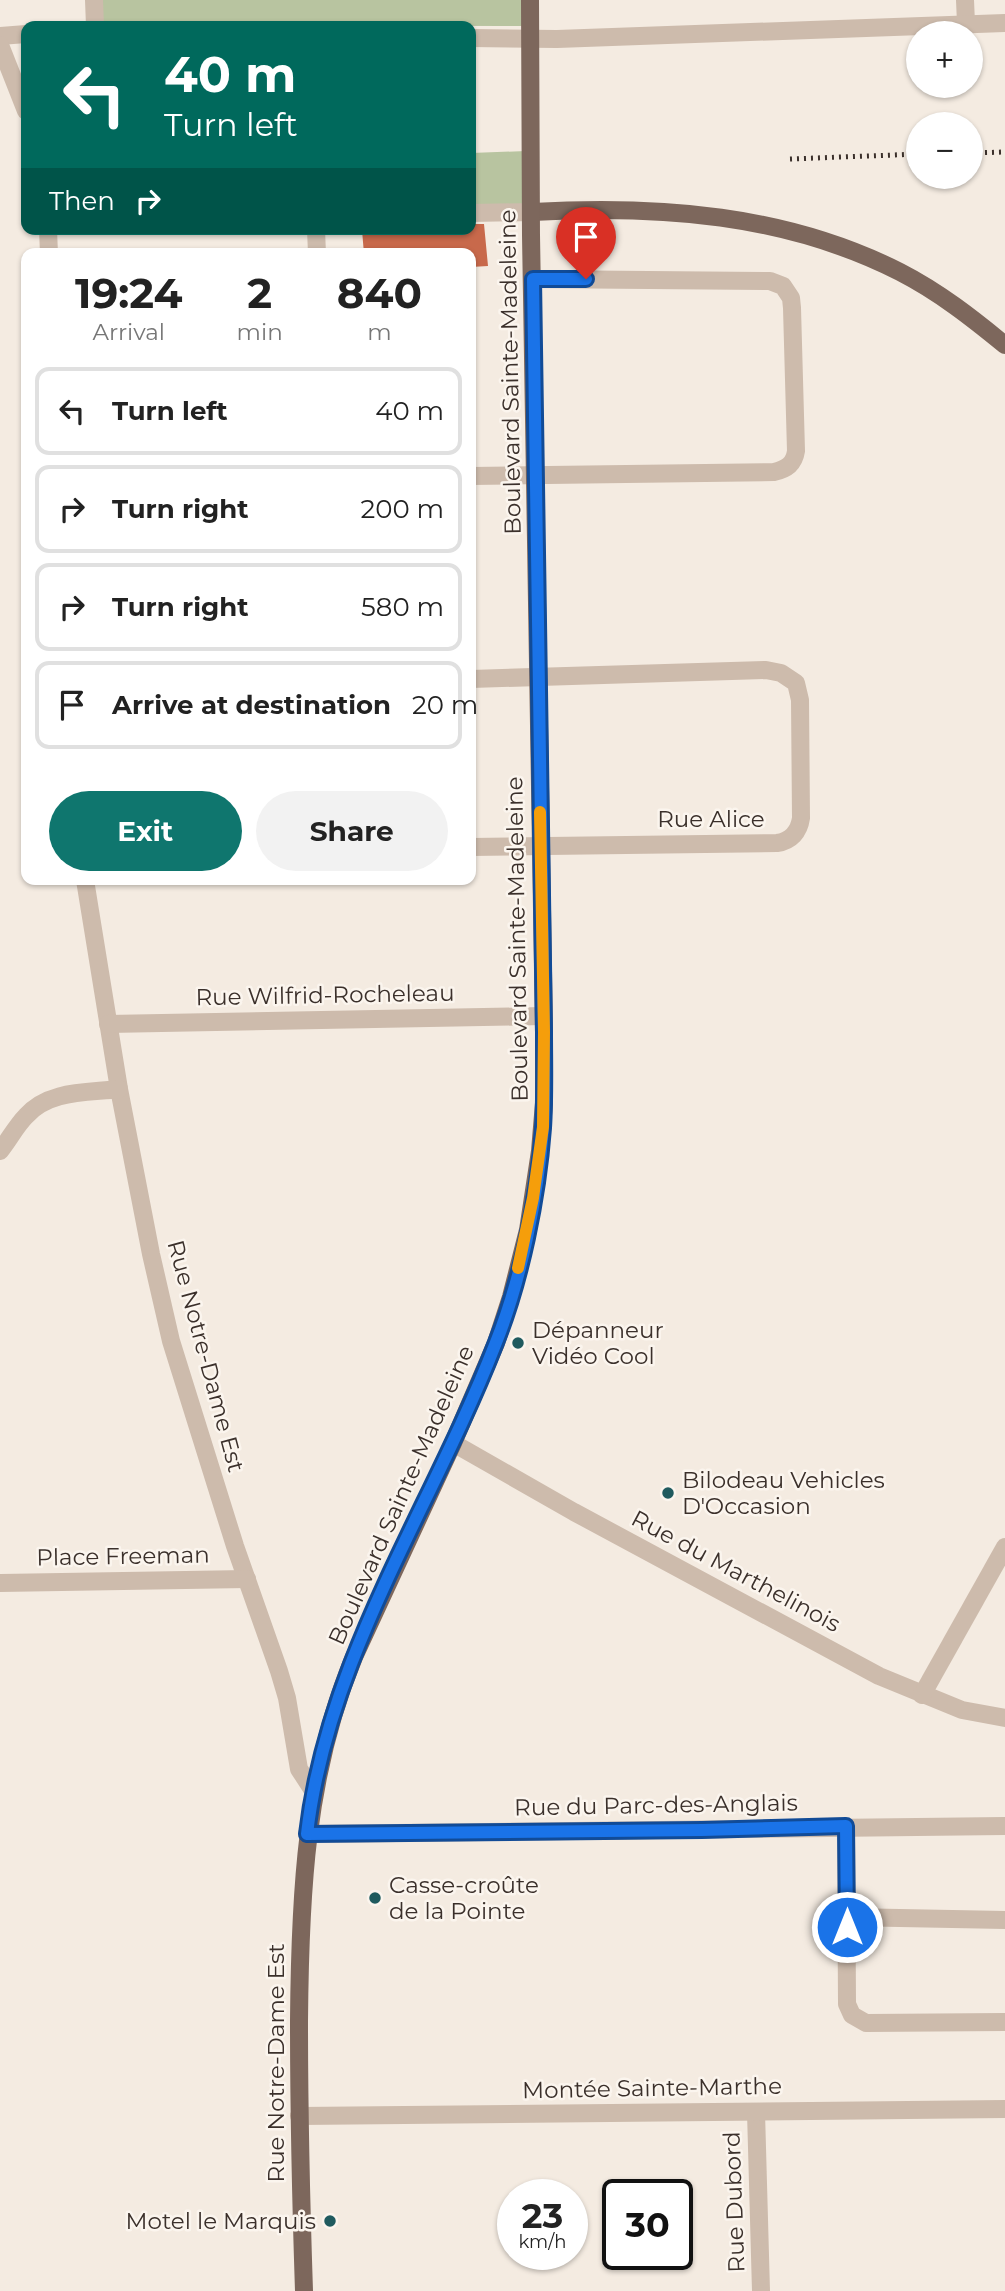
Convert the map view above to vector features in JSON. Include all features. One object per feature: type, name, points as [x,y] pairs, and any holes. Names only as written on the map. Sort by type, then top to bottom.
[{"type":"main road","name":"Boulevard Sainte-Madeleine","points":[[307,1834],[332,1719],[345,1680],[496,1343],[511,1297],[527,1230],[543,1127],[530,0]]},
{"type":"main road","points":[[532,212],[564,210],[685,213],[755,222],[794,231],[844,248],[901,273],[968,315],[1005,345]]},
{"type":"main road","name":"Rue Notre-Dame Est","points":[[304,2291],[299,2116],[299,1987],[307,1834]]},
{"type":"street","points":[[94,0],[95,21]]},
{"type":"street","points":[[965,0],[966,21]]},
{"type":"street","points":[[983,23],[1005,23]]},
{"type":"street","points":[[476,38],[531,39],[906,25]]},
{"type":"street","points":[[0,36],[21,34]]},
{"type":"street","points":[[0,45],[21,98]]},
{"type":"street","points":[[476,213],[532,212]]},
{"type":"street","points":[[476,476],[774,472],[790,465],[796,451],[792,321],[790,298],[783,286],[770,281],[533,279]]},
{"type":"street","name":"Rue Alice","points":[[476,847],[777,843],[789,839],[798,830],[801,818],[800,706],[796,683],[781,673],[766,670],[538,678]]},
{"type":"street","points":[[476,679],[538,678]]},
{"type":"street","name":"Rue Notre-Dame Est","points":[[86,885],[119,1089],[171,1342],[284,1689],[299,1769],[314,1792]]},
{"type":"street","name":"Rue Wilfrid-Rocheleau","points":[[108,1024],[543,1016]]},
{"type":"street","points":[[0,1151],[26,1115],[47,1100],[119,1089]]},
{"type":"street","name":"Rue du Marthelinois","points":[[453,1443],[851,1662],[922,1695],[969,1712],[1005,1718]]},
{"type":"street","points":[[922,1695],[1005,1547]]},
{"type":"street","name":"Place Freeman","points":[[0,1583],[247,1579]]},
{"type":"street","points":[[846,1826],[847,2004],[856,2019],[866,2023],[1005,2022]]},
{"type":"street","name":"Rue du Parc-des-Anglais","points":[[307,1834],[1005,1826]]},
{"type":"street","points":[[847,1917],[1005,1920]]},
{"type":"street","name":"Montée Sainte-Marthe","points":[[299,2116],[1005,2109]]},
{"type":"street","name":"Rue Dubord","points":[[756,2112],[761,2291]]},
{"type":"green space","points":[[88,0],[523,0],[523,26],[476,26],[476,21],[89,21]]},
{"type":"green space","points":[[526,151],[525,207],[476,208],[476,153]]},
{"type":"building","points":[[476,224],[484,224],[488,266],[476,267],[476,248],[364,248],[362,235],[476,235]]},
{"type":"railway","points":[[983,153],[1005,152]]},
{"type":"railway","points":[[790,159],[906,155]]},
{"type":"slow traffic","points":[[518,1268],[533,1198],[543,1127],[540,812]]},
{"type":"place","name":"Dépanneur Vidéo Cool","points":[[518,1343]]},
{"type":"place","name":"Bilodeau Vehicles D'Occasion","points":[[668,1493]]},
{"type":"place","name":"Casse-croûte de la Pointe","points":[[375,1898]]},
{"type":"place","name":"Motel le Marquis","points":[[330,2221]]},
{"type":"route","points":[[586,279],[533,279],[544,1104],[533,1198],[511,1297],[496,1343],[345,1680],[319,1767],[307,1834],[846,1826],[847,1927]]}]
